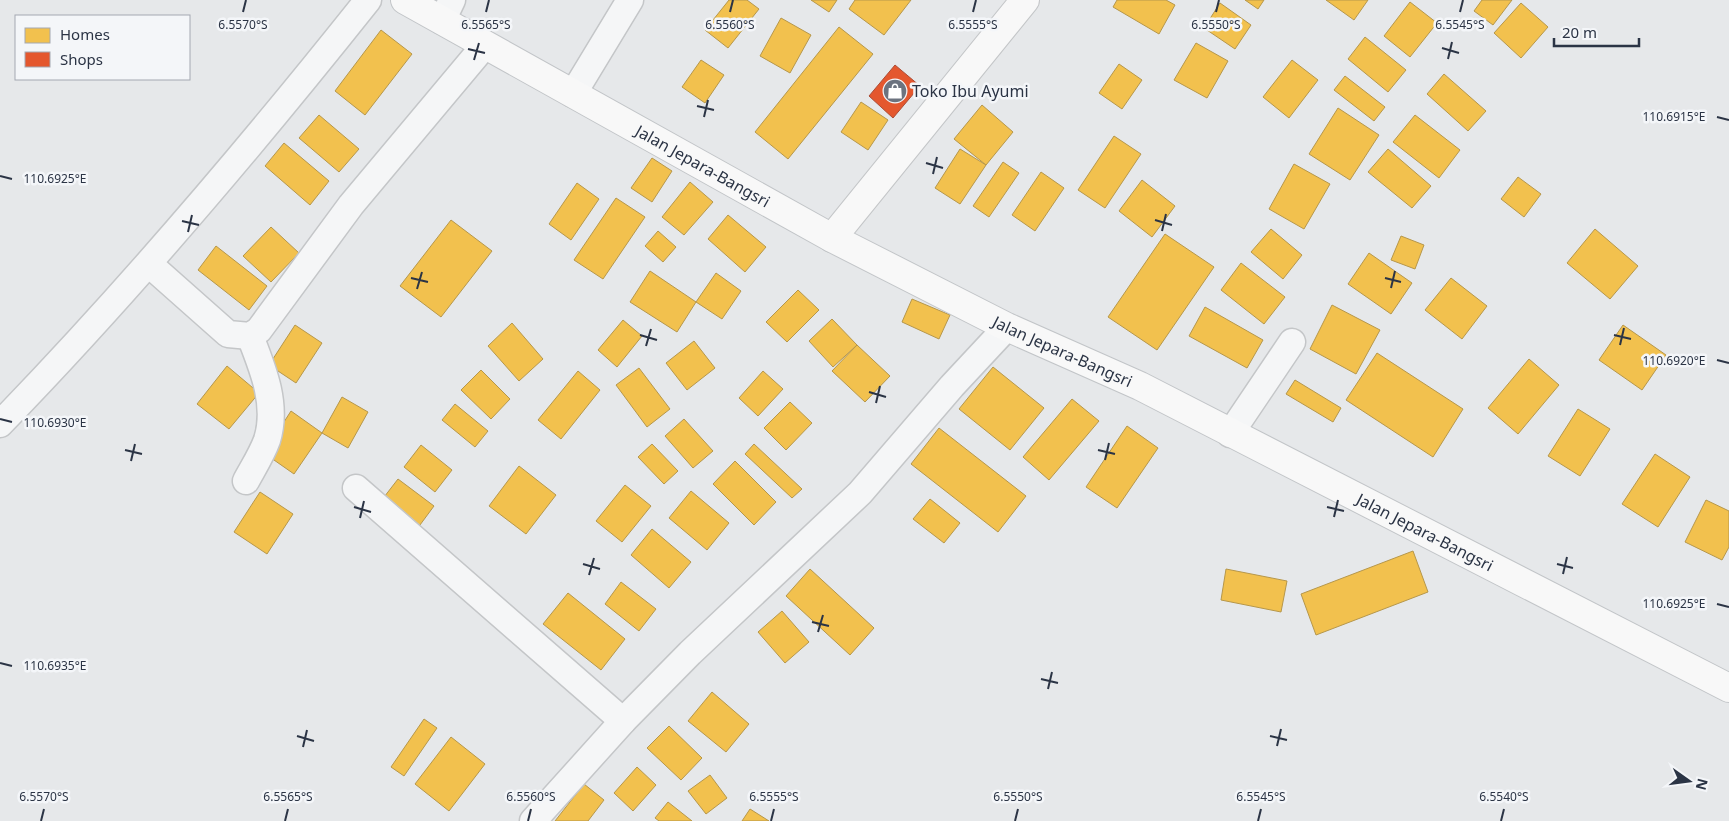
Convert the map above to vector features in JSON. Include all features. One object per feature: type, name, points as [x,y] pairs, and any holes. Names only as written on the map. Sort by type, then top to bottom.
[{"type":"main road","name":"Jalan Jepara-Bangsri","points":[[405,0],[447,11],[485,46],[832,238],[1007,327],[1140,386],[1230,434],[1415,526],[1729,688]]},
{"type":"main road","points":[[832,238],[1025,0]]},
{"type":"street","points":[[0,424],[149,264],[241,158],[368,0]]},
{"type":"street","points":[[573,94],[630,0]]},
{"type":"street","points":[[149,264],[228,334],[250,336],[259,330],[351,205],[485,46]]},
{"type":"street","points":[[532,821],[623,720],[860,493],[952,386],[1007,327]]},
{"type":"street","points":[[246,481],[266,442],[271,413],[265,380],[250,336]]},
{"type":"street","points":[[1230,434],[1292,342]]},
{"type":"street","points":[[356,488],[623,720]]},
{"type":"building: Homes","points":[[729,0],[747,0],[759,9],[728,48],[705,30]]},
{"type":"building: Homes","points":[[811,0],[837,0],[829,12]]},
{"type":"building: Homes","points":[[855,0],[911,0],[884,35],[849,9]]},
{"type":"building: Homes","points":[[1117,0],[1166,0],[1175,5],[1159,34],[1113,7]]},
{"type":"building: Homes","points":[[1245,0],[1264,0],[1258,9]]},
{"type":"building: Homes","points":[[1326,0],[1368,0],[1354,20]]},
{"type":"building: Homes","points":[[1482,0],[1512,0],[1493,25],[1474,11]]},
{"type":"building: Homes","points":[[1410,2],[1437,23],[1410,57],[1384,36]]},
{"type":"building: Homes","points":[[1220,3],[1251,25],[1235,49],[1204,28]]},
{"type":"building: Homes","points":[[1521,3],[1548,27],[1521,58],[1494,33]]},
{"type":"building: Homes","points":[[781,18],[811,35],[790,73],[760,56]]},
{"type":"building: Homes","points":[[839,27],[873,54],[788,159],[755,132]]},
{"type":"building: Homes","points":[[381,30],[412,54],[365,115],[335,91]]},
{"type":"building: Homes","points":[[1365,37],[1406,70],[1388,92],[1348,59]]},
{"type":"building: Homes","points":[[1196,43],[1228,61],[1207,98],[1174,80]]},
{"type":"building: Homes","points":[[701,60],[724,75],[705,103],[682,87]]},
{"type":"building: Homes","points":[[1292,60],[1318,80],[1289,118],[1263,97]]},
{"type":"building: Homes","points":[[1119,64],[1142,80],[1122,109],[1099,93]]},
{"type":"building: Homes","points":[[1444,74],[1486,111],[1468,131],[1427,94]]},
{"type":"building: Homes","points":[[1345,76],[1385,107],[1374,121],[1334,90]]},
{"type":"building: Homes","points":[[861,102],[888,120],[868,150],[841,132]]},
{"type":"building: Homes","points":[[982,105],[1013,132],[986,165],[954,139]]},
{"type":"building: Homes","points":[[1338,108],[1379,135],[1350,180],[1309,154]]},
{"type":"building: Homes","points":[[319,115],[359,149],[339,172],[299,138]]},
{"type":"building: Homes","points":[[1415,115],[1460,150],[1439,178],[1393,142]]},
{"type":"building: Homes","points":[[1114,136],[1141,154],[1105,208],[1078,190]]},
{"type":"building: Homes","points":[[284,143],[329,181],[310,205],[265,166]]},
{"type":"building: Homes","points":[[960,149],[986,165],[960,204],[935,188]]},
{"type":"building: Homes","points":[[1388,149],[1431,186],[1412,208],[1368,172]]},
{"type":"building: Homes","points":[[652,158],[672,171],[652,202],[631,188]]},
{"type":"building: Homes","points":[[1003,162],[1019,173],[989,217],[973,206]]},
{"type":"building: Homes","points":[[1294,164],[1330,184],[1304,229],[1269,209]]},
{"type":"building: Homes","points":[[1041,172],[1064,188],[1035,231],[1012,215]]},
{"type":"building: Homes","points":[[1518,177],[1541,194],[1524,217],[1501,199]]},
{"type":"building: Homes","points":[[1142,180],[1175,206],[1152,237],[1119,211]]},
{"type":"building: Homes","points":[[690,182],[713,202],[684,235],[662,217]]},
{"type":"building: Homes","points":[[577,183],[599,199],[571,240],[549,224]]},
{"type":"building: Homes","points":[[616,198],[645,217],[603,279],[574,260]]},
{"type":"building: Homes","points":[[728,215],[766,247],[745,272],[708,239]]},
{"type":"building: Homes","points":[[451,220],[492,251],[441,317],[400,286]]},
{"type":"building: Homes","points":[[271,227],[299,253],[271,282],[243,256]]},
{"type":"building: Homes","points":[[1271,229],[1302,255],[1283,279],[1251,252]]},
{"type":"building: Homes","points":[[1595,229],[1638,266],[1610,299],[1567,263]]},
{"type":"building: Homes","points":[[658,231],[676,247],[663,262],[645,246]]},
{"type":"building: Homes","points":[[1165,234],[1214,267],[1157,350],[1108,317]]},
{"type":"building: Homes","points":[[1401,236],[1424,245],[1415,269],[1391,260]]},
{"type":"building: Homes","points":[[216,246],[267,286],[249,310],[198,270]]},
{"type":"building: Homes","points":[[1369,253],[1412,283],[1391,314],[1348,284]]},
{"type":"building: Homes","points":[[1241,263],[1285,297],[1264,324],[1221,290]]},
{"type":"building: Homes","points":[[650,271],[696,302],[677,332],[630,302]]},
{"type":"building: Homes","points":[[716,273],[741,291],[722,319],[696,302]]},
{"type":"building: Homes","points":[[1451,278],[1487,306],[1462,339],[1425,310]]},
{"type":"building: Homes","points":[[798,290],[819,310],[787,342],[766,322]]},
{"type":"building: Homes","points":[[912,299],[950,315],[939,339],[902,322]]},
{"type":"building: Homes","points":[[1332,305],[1380,330],[1356,374],[1310,349]]},
{"type":"building: Homes","points":[[1205,307],[1263,340],[1247,368],[1189,336]]},
{"type":"building: Homes","points":[[832,319],[857,345],[833,367],[809,341]]},
{"type":"building: Homes","points":[[623,320],[642,336],[617,367],[598,350]]},
{"type":"building: Homes","points":[[512,323],[543,359],[519,381],[488,346]]},
{"type":"building: Homes","points":[[295,325],[322,343],[296,383],[269,365]]},
{"type":"building: Homes","points":[[1623,325],[1666,355],[1642,390],[1599,360]]},
{"type":"building: Homes","points":[[694,341],[715,368],[687,390],[666,363]]},
{"type":"building: Homes","points":[[857,345],[890,376],[865,402],[832,371]]},
{"type":"building: Homes","points":[[1377,353],[1463,409],[1433,457],[1346,400]]},
{"type":"building: Homes","points":[[1529,359],[1559,385],[1518,434],[1488,408]]},
{"type":"building: Homes","points":[[227,366],[259,393],[229,429],[197,404]]},
{"type":"building: Homes","points":[[993,367],[1044,408],[1010,450],[959,409]]},
{"type":"building: Homes","points":[[639,368],[670,409],[647,427],[616,385]]},
{"type":"building: Homes","points":[[481,370],[510,399],[491,419],[461,390]]},
{"type":"building: Homes","points":[[578,371],[600,390],[561,439],[538,420]]},
{"type":"building: Homes","points":[[763,371],[783,389],[758,416],[739,398]]},
{"type":"building: Homes","points":[[1295,380],[1341,408],[1333,422],[1286,394]]},
{"type":"building: Homes","points":[[342,397],[368,412],[348,448],[322,433]]},
{"type":"building: Homes","points":[[1072,399],[1099,421],[1049,480],[1023,457]]},
{"type":"building: Homes","points":[[790,402],[812,423],[786,450],[764,428]]},
{"type":"building: Homes","points":[[455,404],[488,431],[475,447],[442,420]]},
{"type":"building: Homes","points":[[1578,409],[1610,429],[1580,476],[1548,456]]},
{"type":"building: Homes","points":[[291,411],[322,433],[294,474],[264,453]]},
{"type":"building: Homes","points":[[684,419],[713,451],[693,468],[665,436]]},
{"type":"building: Homes","points":[[1127,426],[1158,448],[1117,508],[1086,487]]},
{"type":"building: Homes","points":[[939,428],[1026,496],[998,532],[911,464]]},
{"type":"building: Homes","points":[[652,444],[678,471],[664,484],[638,457]]},
{"type":"building: Homes","points":[[754,444],[802,489],[792,498],[745,454]]},
{"type":"building: Homes","points":[[421,445],[452,470],[435,492],[404,467]]},
{"type":"building: Homes","points":[[1655,454],[1690,477],[1658,527],[1622,504]]},
{"type":"building: Homes","points":[[735,461],[776,502],[754,525],[713,484]]},
{"type":"building: Homes","points":[[519,466],[556,495],[526,534],[489,506]]},
{"type":"building: Homes","points":[[398,479],[434,506],[417,529],[381,501]]},
{"type":"building: Homes","points":[[625,485],[651,506],[622,542],[596,521]]},
{"type":"building: Homes","points":[[691,491],[729,523],[707,550],[669,518]]},
{"type":"building: Homes","points":[[260,492],[293,514],[267,554],[234,532]]},
{"type":"building: Homes","points":[[930,499],[960,523],[944,543],[913,519]]},
{"type":"building: Homes","points":[[1706,500],[1729,511],[1729,547],[1722,560],[1685,542]]},
{"type":"building: Homes","points":[[652,529],[691,562],[669,588],[631,555]]},
{"type":"building: Homes","points":[[1413,551],[1428,592],[1316,635],[1301,594]]},
{"type":"building: Homes","points":[[810,569],[874,628],[850,655],[786,596]]},
{"type":"building: Homes","points":[[1226,569],[1287,581],[1281,612],[1221,600]]},
{"type":"building: Homes","points":[[621,582],[656,609],[639,631],[605,604]]},
{"type":"building: Homes","points":[[568,593],[625,639],[601,670],[543,624]]},
{"type":"building: Homes","points":[[782,611],[809,642],[785,663],[758,632]]},
{"type":"building: Homes","points":[[712,692],[749,724],[726,752],[688,721]]},
{"type":"building: Homes","points":[[424,719],[437,728],[404,776],[391,767]]},
{"type":"building: Homes","points":[[669,726],[702,758],[681,780],[647,748]]},
{"type":"building: Homes","points":[[451,737],[485,764],[449,811],[415,784]]},
{"type":"building: Homes","points":[[637,767],[656,785],[633,811],[614,793]]},
{"type":"building: Homes","points":[[710,775],[727,798],[706,814],[688,791]]},
{"type":"building: Homes","points":[[584,784],[604,800],[588,821],[555,821]]},
{"type":"building: Homes","points":[[668,802],[692,821],[659,821],[655,818]]},
{"type":"building: Homes","points":[[750,809],[769,821],[742,821]]},
{"type":"building: Shops","name":"Toko Ibu Ayumi","points":[[895,65],[920,86],[893,118],[869,96]]},
{"type":"place","name":"Toko Ibu Ayumi","points":[[895,91]]}]
